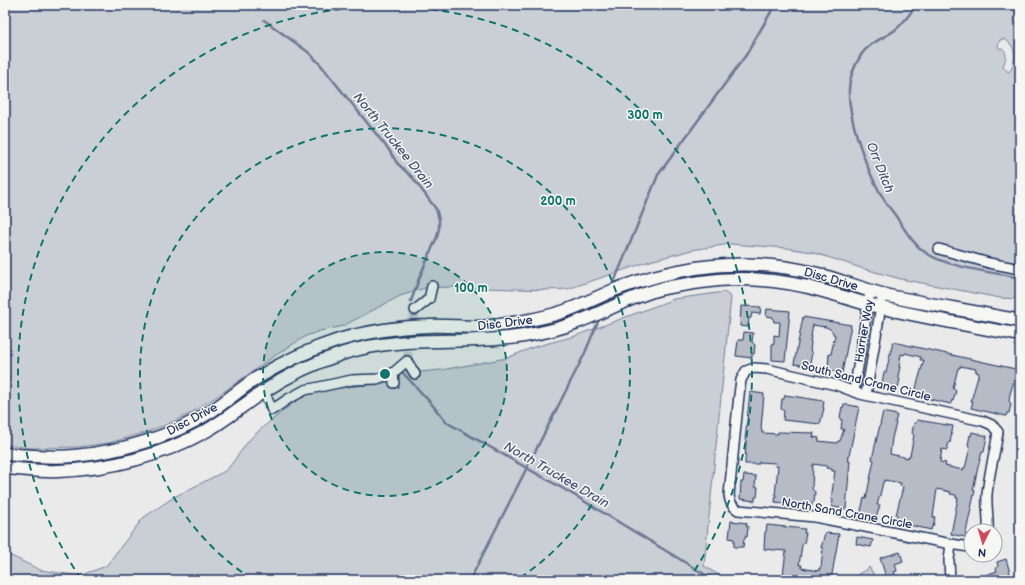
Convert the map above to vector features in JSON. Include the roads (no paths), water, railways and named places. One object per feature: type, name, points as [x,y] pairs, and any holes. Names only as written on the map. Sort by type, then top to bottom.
[{"type":"main road","name":"Disc Drive","points":[[5,454],[34,457],[69,457],[121,448],[161,435],[189,423],[209,413],[257,378],[287,361],[321,346],[343,339],[364,333],[404,328],[431,326],[494,326],[544,317],[564,311],[614,290],[646,280],[697,268],[727,265],[776,266],[817,274],[883,294],[1020,321]]},
{"type":"main road","name":"Disc Drive","points":[[5,468],[55,471],[70,470],[99,467],[136,459],[173,446],[207,430],[264,391],[301,370],[344,353],[365,348],[412,341],[489,340],[545,332],[576,322],[641,295],[660,289],[706,281],[759,280],[781,282],[825,291],[881,308],[1020,335]]},
{"type":"street","points":[[940,249],[989,264],[1020,269]]},
{"type":"street","points":[[415,310],[429,299],[432,286]]},
{"type":"street","name":"Harrier Way","points":[[854,392],[871,291]]},
{"type":"street","name":"Harrier Way","points":[[866,395],[883,294]]},
{"type":"street","points":[[860,357],[872,360]]},
{"type":"street","points":[[264,391],[272,410],[305,390],[352,380],[377,378],[394,373],[407,361],[415,374]]},
{"type":"street","name":"South Sand Crane Circle","points":[[734,447],[741,380],[746,371],[754,368],[767,369],[836,385],[866,395],[983,421],[992,425],[998,432],[988,486],[987,507],[989,523]]},
{"type":"street","points":[[394,373],[394,383]]},
{"type":"street","name":"North Sand Crane Circle","points":[[734,447],[730,502],[738,510],[815,517],[963,546]]},
{"type":"street","points":[[950,580],[949,560],[951,544]]},
{"type":"waterway","name":"North Truckee Drain","points":[[245,5],[250,9]]},
{"type":"waterway","points":[[612,287],[658,175],[746,55],[775,5]]},
{"type":"waterway","name":"Orr Ditch","points":[[917,5],[898,28],[872,44],[864,51],[851,76],[849,85],[850,102],[855,131],[860,147],[872,177],[887,204],[911,238],[922,250],[936,258],[959,266],[1020,278]]},
{"type":"waterway","name":"North Truckee Drain","points":[[264,20],[308,52],[320,64],[389,150],[397,163],[413,178],[436,209],[439,219],[437,237],[411,301]]},
{"type":"waterway","points":[[470,580],[584,355],[600,317]]},
{"type":"waterway","name":"North Truckee Drain","points":[[402,372],[430,402],[446,422],[569,492],[714,580]]},
{"type":"tunnel","points":[[407,361],[415,310]]}]
